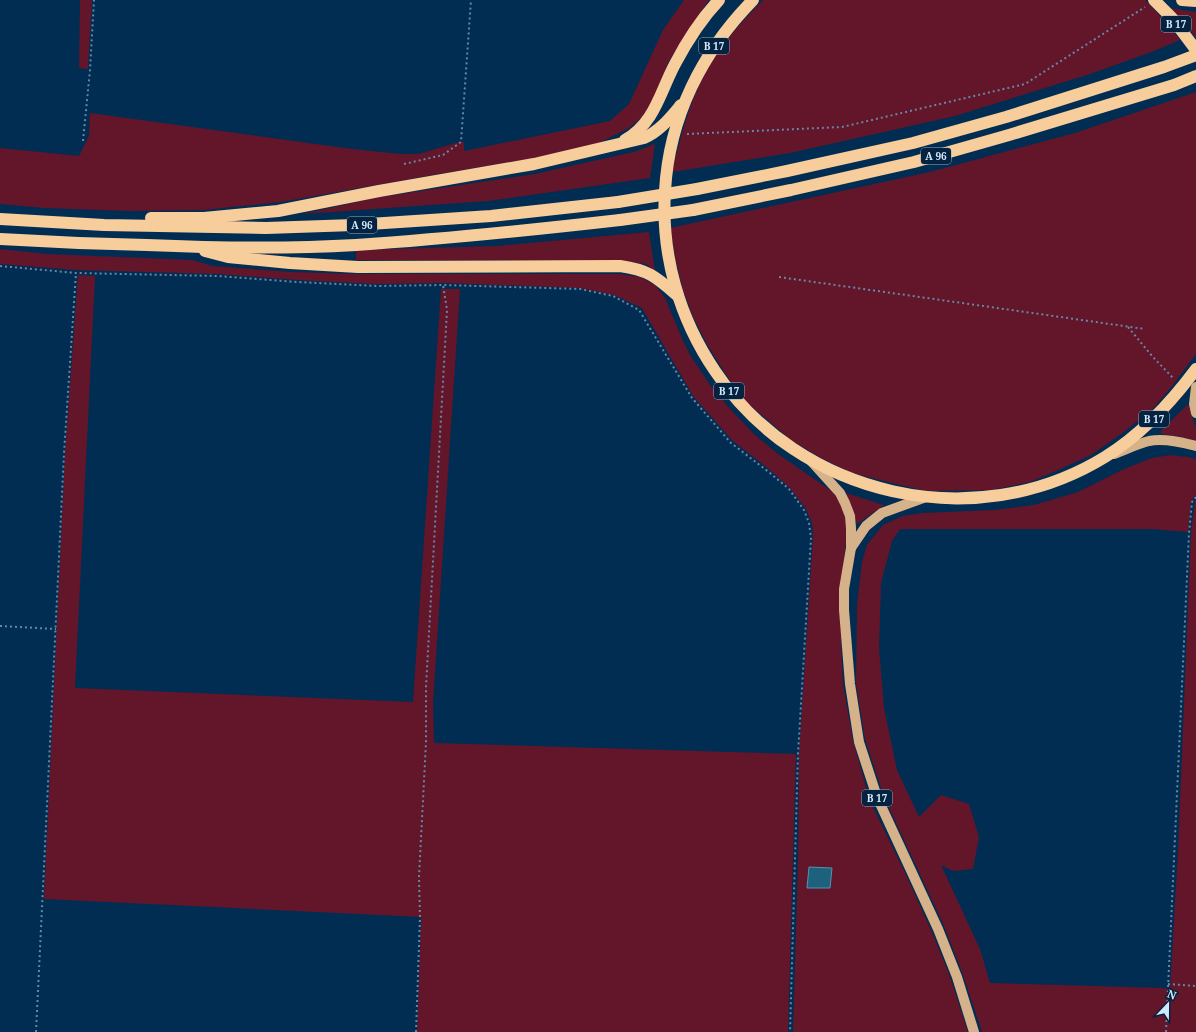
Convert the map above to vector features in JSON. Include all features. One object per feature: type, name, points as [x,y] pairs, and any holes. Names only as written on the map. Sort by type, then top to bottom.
[{"type":"highway","points":[[616,145],[633,136],[643,127],[652,115],[674,66],[684,48],[708,12],[719,0]]},
{"type":"highway","name":"B 17","points":[[753,0],[735,19],[714,46],[685,100],[674,135],[669,158],[664,204],[667,250],[678,296],[686,318],[707,360],[720,379],[735,398],[768,431],[811,461],[847,478],[868,485],[889,491],[926,497],[984,497],[1033,488],[1057,480],[1102,458],[1120,446],[1154,419],[1183,388],[1196,370]]},
{"type":"highway","name":"B 17","points":[[1154,0],[1176,23],[1196,50]]},
{"type":"highway","points":[[1182,0],[1196,1]]},
{"type":"highway","name":"A 96","points":[[0,219],[104,225],[266,228],[354,225],[491,216],[618,202],[697,189],[914,143],[1006,117],[1164,67],[1196,55]]},
{"type":"highway","name":"A 96","points":[[0,238],[45,242],[190,247],[354,245],[494,234],[620,220],[693,210],[791,190],[914,162],[1009,135],[1196,76]]},
{"type":"highway","points":[[104,225],[133,218],[204,218],[278,211],[379,191],[534,164],[652,135],[659,130],[685,100]]},
{"type":"highway","points":[[190,247],[228,257],[290,263],[358,267],[620,266],[637,269],[658,278],[678,296]]},
{"type":"main road","points":[[1196,387],[1194,404],[1196,413]]},
{"type":"main road","points":[[1102,458],[1149,441],[1167,440],[1196,446]]},
{"type":"main road","name":"B 17","points":[[811,461],[840,493],[850,516],[851,548],[844,589],[844,610],[850,684],[859,742],[877,797],[938,929],[957,978],[974,1032]]},
{"type":"main road","name":"B 17","points":[[851,548],[866,526],[882,513],[926,497]]},
{"type":"path","points":[[83,141],[90,70],[94,0]]},
{"type":"path","points":[[404,164],[443,155],[461,142],[471,0]]},
{"type":"path","points":[[674,135],[842,128],[1025,84],[1154,0]]},
{"type":"path","points":[[0,266],[76,273],[218,276],[377,286],[443,285],[580,289],[613,296],[639,310],[692,398],[731,443],[789,489],[804,510],[809,523],[811,538],[798,754],[790,1032]]},
{"type":"path","points":[[36,1032],[64,453],[76,273]]},
{"type":"path","points":[[779,277],[1145,329]]},
{"type":"path","points":[[416,1032],[420,917],[419,877],[426,742],[426,687],[447,310],[443,285]]},
{"type":"path","points":[[1127,326],[1152,356],[1183,388]]},
{"type":"path","points":[[1166,1032],[1189,532],[1192,502],[1196,497]]},
{"type":"path","points":[[0,626],[56,629]]},
{"type":"path","points":[[1168,984],[1196,986]]},
{"type":"shaded area","points":[[80,0],[92,0],[88,69],[79,68]]},
{"type":"shaded area","points":[[684,0],[709,0],[668,63],[651,106],[640,119],[629,128],[595,145],[534,158],[281,202],[203,210],[130,211],[44,208],[0,204],[0,148],[79,156],[89,136],[90,113],[352,149],[402,154],[419,154],[459,142],[464,142],[464,151],[610,121],[629,104],[663,30]]},
{"type":"shaded area","points":[[763,0],[1145,0],[1165,21],[1180,40],[1090,74],[955,116],[790,153],[672,172],[681,136],[703,77],[715,56],[730,36]]},
{"type":"shaded area","points":[[1169,8],[1196,12],[1196,38],[1184,23]]},
{"type":"shaded area","points":[[1196,92],[1196,354],[1152,410],[1091,455],[1056,471],[1030,482],[991,490],[927,491],[852,473],[819,457],[791,440],[743,399],[708,346],[693,317],[683,290],[670,228],[930,172],[1075,133]]},
{"type":"shaded area","points":[[655,144],[650,178],[488,201],[302,214],[380,197],[535,174],[634,152]]},
{"type":"shaded area","points":[[649,232],[655,271],[646,264],[621,261],[356,260],[356,250],[496,246]]},
{"type":"shaded area","points":[[0,249],[47,254],[193,260],[212,266],[291,272],[356,274],[618,274],[640,277],[655,285],[665,298],[690,355],[710,385],[731,410],[755,435],[778,454],[833,492],[842,505],[847,525],[841,604],[841,644],[843,684],[853,741],[870,801],[931,930],[949,974],[968,1032],[793,1032],[798,862],[799,754],[813,537],[812,523],[806,509],[790,488],[733,441],[693,396],[642,308],[614,295],[579,288],[444,283],[376,284],[218,274],[76,270],[0,264]]},
{"type":"shaded area","points":[[78,275],[95,276],[75,688],[413,702],[441,289],[460,289],[433,703],[434,743],[796,754],[788,1032],[417,1032],[421,917],[44,899],[65,453]]},
{"type":"shaded area","points":[[1187,405],[1189,406],[1196,427],[1196,442],[1186,438],[1162,434],[1160,432]]},
{"type":"shaded area","points":[[1170,455],[1196,459],[1196,494],[1191,502],[1188,532],[1152,529],[900,529],[892,541],[881,583],[879,649],[884,708],[897,770],[919,817],[941,795],[969,804],[979,837],[973,869],[953,871],[941,865],[980,949],[990,983],[1164,988],[1170,990],[1178,851],[1191,532],[1196,500],[1196,1032],[982,1032],[962,972],[944,926],[884,797],[865,739],[856,683],[857,605],[862,562],[867,545],[883,525],[903,516],[922,513],[994,510],[1034,505],[1078,492],[1124,469],[1152,458]]},
{"type":"shaded area","points":[[846,493],[884,505],[857,524]]},
{"type":"building","points":[[809,867],[832,868],[830,888],[807,888]]}]
